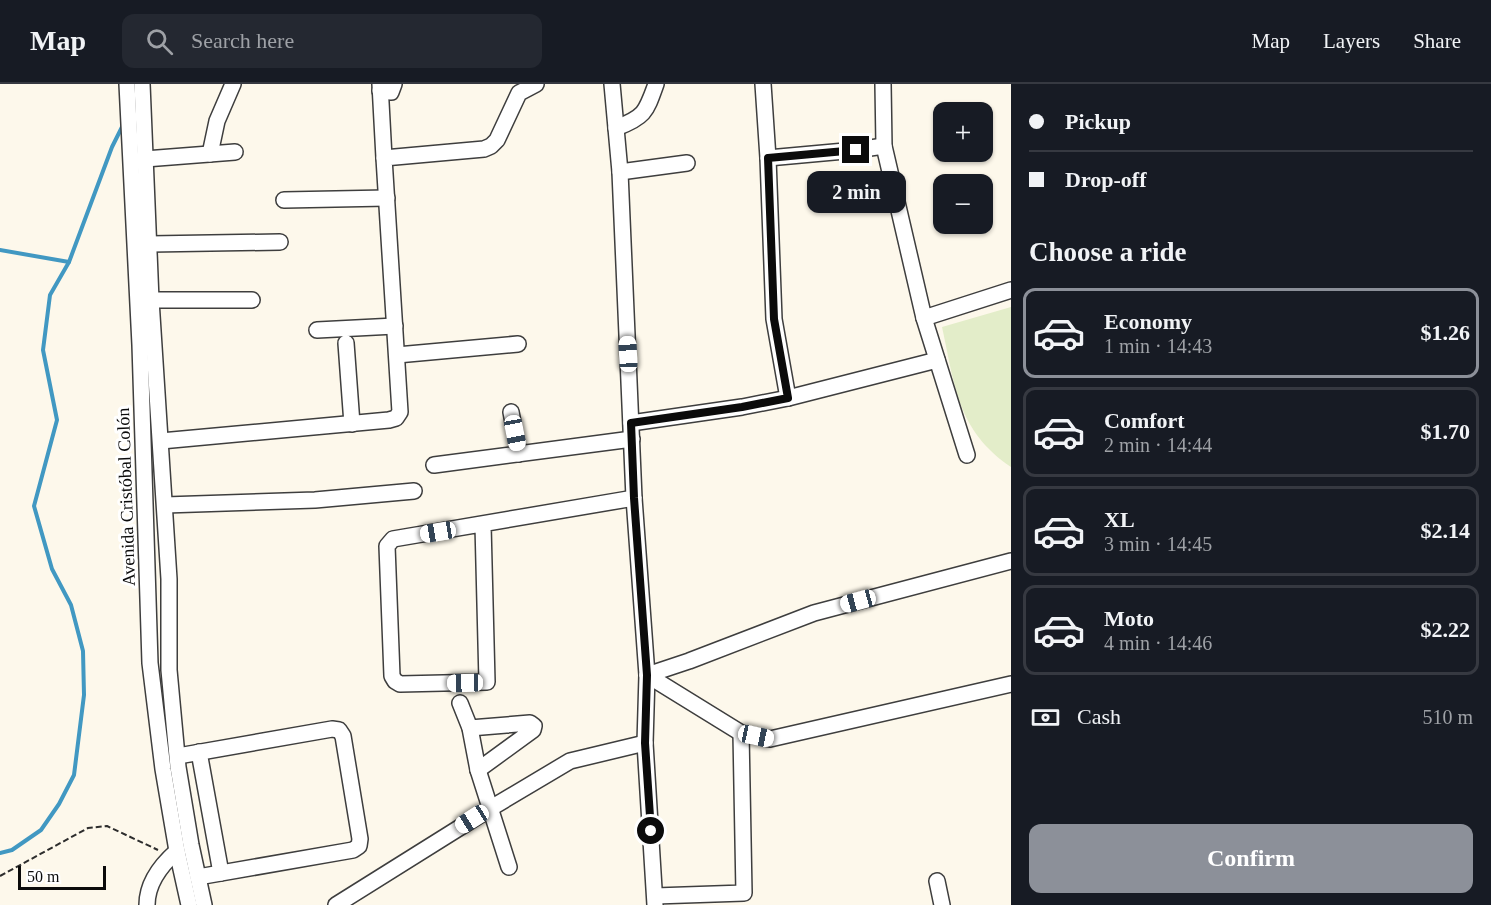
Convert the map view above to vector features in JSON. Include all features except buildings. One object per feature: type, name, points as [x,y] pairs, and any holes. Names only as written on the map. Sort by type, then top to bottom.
[{"type":"street","name":"Avenida Cristóbal Colón","points":[[127,84],[140,345],[150,663],[174,853],[189,905]]},
{"type":"street","name":"Avenida Cristóbal Colón","points":[[142,84],[151,300],[169,579],[169,670],[177,756],[190,845],[204,905]]},
{"type":"street","points":[[210,154],[217,121],[233,84]]},
{"type":"street","points":[[161,441],[389,420],[396,418],[400,412],[380,88],[391,92],[394,84]]},
{"type":"street","points":[[384,158],[484,149],[491,146],[497,140],[518,89],[536,84]]},
{"type":"street","points":[[612,84],[620,172],[634,498],[647,675],[645,743],[655,901],[744,899],[741,733]]},
{"type":"street","points":[[616,128],[637,120],[649,104],[656,84]]},
{"type":"street","points":[[762,84],[768,158],[774,319],[788,398]]},
{"type":"street","points":[[883,84],[884,146],[924,318],[967,455]]},
{"type":"street","points":[[768,158],[884,146]]},
{"type":"street","points":[[145,159],[235,152]]},
{"type":"street","points":[[620,172],[687,163]]},
{"type":"street","points":[[284,200],[387,198]]},
{"type":"street","points":[[150,244],[280,242]]},
{"type":"street","points":[[924,318],[1011,290]]},
{"type":"street","points":[[151,300],[252,300]]},
{"type":"street","points":[[317,330],[395,326]]},
{"type":"street","points":[[346,343],[352,424]]},
{"type":"street","points":[[397,355],[518,344]]},
{"type":"street","points":[[631,423],[788,398],[937,360]]},
{"type":"street","points":[[511,412],[519,454]]},
{"type":"street","points":[[434,465],[632,439]]},
{"type":"street","points":[[165,505],[315,500],[414,491]]},
{"type":"street","points":[[483,525],[487,682],[400,684],[392,676],[387,546],[389,542],[393,539],[634,498]]},
{"type":"street","points":[[647,675],[814,613],[1011,561]]},
{"type":"street","points":[[647,675],[741,733],[770,739],[1011,684]]},
{"type":"street","points":[[460,703],[470,728],[478,770],[509,867]]},
{"type":"street","points":[[470,728],[530,723],[534,726],[533,730],[478,770]]},
{"type":"street","points":[[177,756],[332,729],[339,730],[343,736],[360,839],[359,846],[353,850],[198,877]]},
{"type":"street","points":[[336,905],[362,897],[491,807],[570,761],[645,743]]},
{"type":"street","points":[[199,753],[221,873]]},
{"type":"street","points":[[147,905],[147,892],[156,874],[174,853]]},
{"type":"street","points":[[938,881],[942,905]]},
{"type":"path","points":[[0,876],[88,828],[106,825],[174,853]]},
{"type":"green space","points":[[1011,307],[1011,467],[979,438],[969,422],[955,387],[942,327]]},
{"type":"waterway","points":[[0,853],[12,850],[41,830],[59,804],[74,775],[84,695],[83,651],[71,605],[52,569],[34,506],[57,420],[43,350],[50,295],[69,262],[112,147],[123,125]]},
{"type":"waterway","points":[[0,250],[69,262]]},
{"type":"route","points":[[651,831],[645,743],[647,675],[631,423],[788,398],[774,319],[768,158],[856,150]]}]
